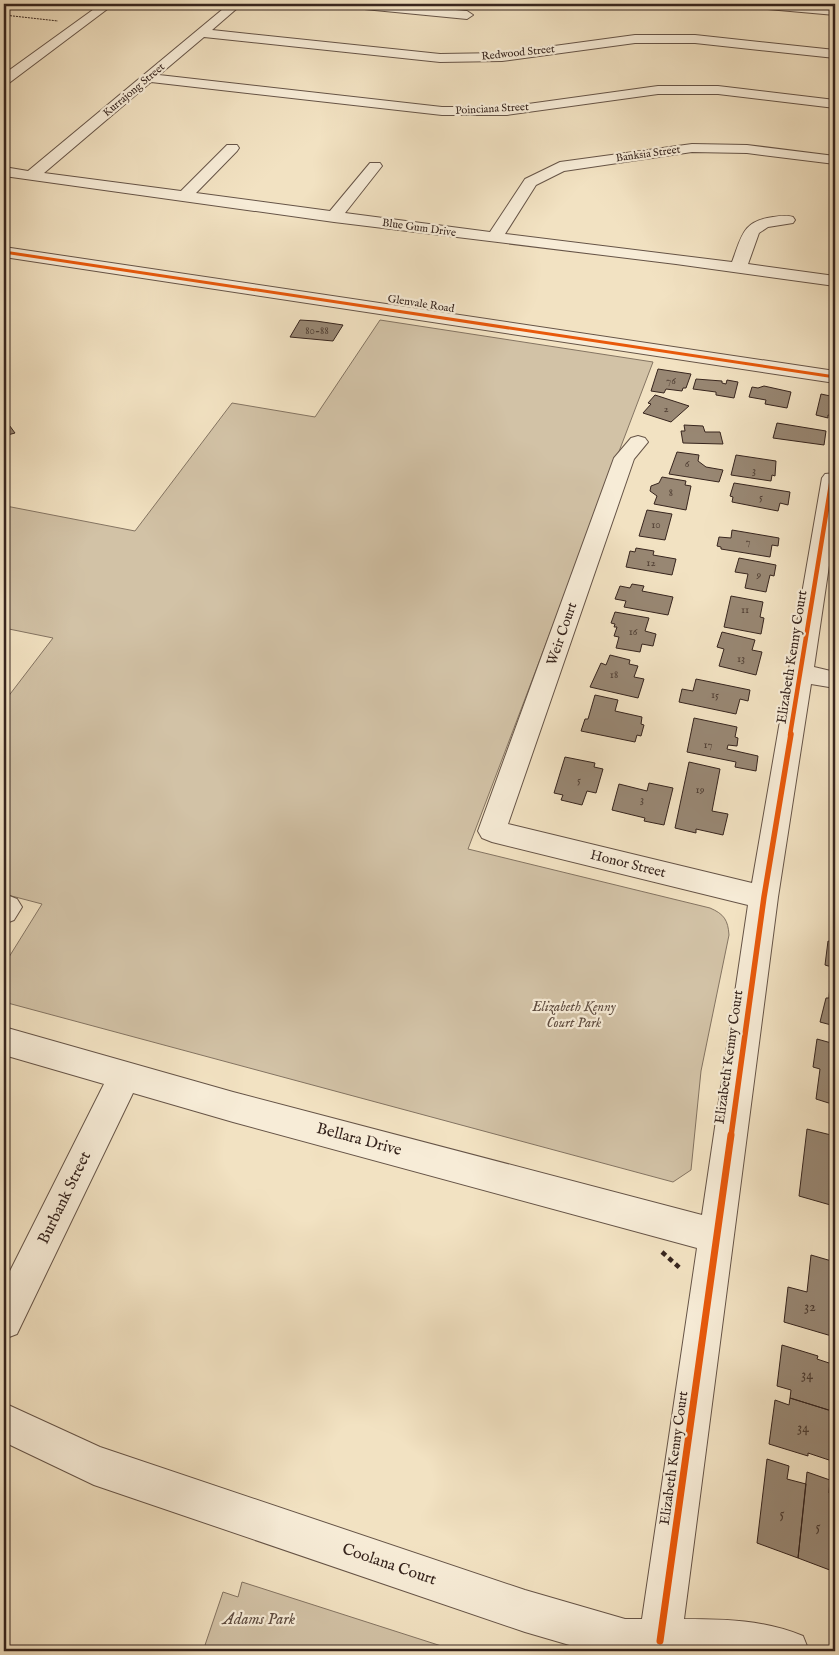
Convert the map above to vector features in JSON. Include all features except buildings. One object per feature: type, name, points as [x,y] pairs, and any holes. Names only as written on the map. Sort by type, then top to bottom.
[{"type":"street","points":[[4,80],[108,4]]},
{"type":"street","name":"Kurrajong Street","points":[[31,176],[236,4]]},
{"type":"street","points":[[354,4],[467,15]]},
{"type":"street","points":[[756,4],[835,11]]},
{"type":"street","name":"Redwood Street","points":[[202,33],[440,58],[502,56],[635,39],[695,39],[835,54]]},
{"type":"street","name":"Poinciana Street","points":[[148,78],[442,111],[507,111],[658,90],[718,90],[835,104]]},
{"type":"street","points":[[185,196],[232,148]]},
{"type":"street","name":"Banksia Street","points":[[495,238],[530,182],[560,167],[692,148],[747,149],[835,160]]},
{"type":"street","points":[[334,217],[375,166]]},
{"type":"street","name":"Blue Gum Drive","points":[[4,172],[334,217],[738,267],[835,281]]},
{"type":"street","points":[[738,267],[752,230],[764,223],[787,220]]},
{"type":"street","name":"Glenvale Road","points":[[4,252],[835,377]]},
{"type":"street","name":"Weir Court","points":[[492,831],[624,458],[638,442]]},
{"type":"street","name":"Elizabeth Kenny Court","points":[[660,1641],[764,897],[832,478]]},
{"type":"street","points":[[800,673],[835,680]]},
{"type":"street","name":"Honor Street","points":[[492,831],[764,897]]},
{"type":"street","name":"Bellara Drive","points":[[4,1041],[252,1112],[716,1236]]},
{"type":"street","name":"Burbank Street","points":[[4,1321],[125,1075]]},
{"type":"street","name":"Coolana Court","points":[[4,1422],[94,1464],[516,1608],[625,1640],[726,1640],[771,1646],[788,1651]]},
{"type":"path","points":[[4,15],[62,21]]},
{"type":"green space","name":"Elizabeth Kenny Court Park","points":[[380,320],[653,362],[468,849],[710,908],[724,918],[728,925],[729,935],[701,1071],[691,1170],[673,1182],[4,1002],[4,965],[42,904],[4,894],[4,702],[53,638],[4,628],[4,508],[6,506],[135,531],[232,403],[315,417]]},
{"type":"green space","name":"Adams Park","points":[[242,1582],[457,1651],[203,1651],[223,1592],[238,1597]]},
{"type":"cycle path","points":[[4,252],[835,377]]},
{"type":"cycle path","points":[[660,1641],[764,897],[832,478]]}]
